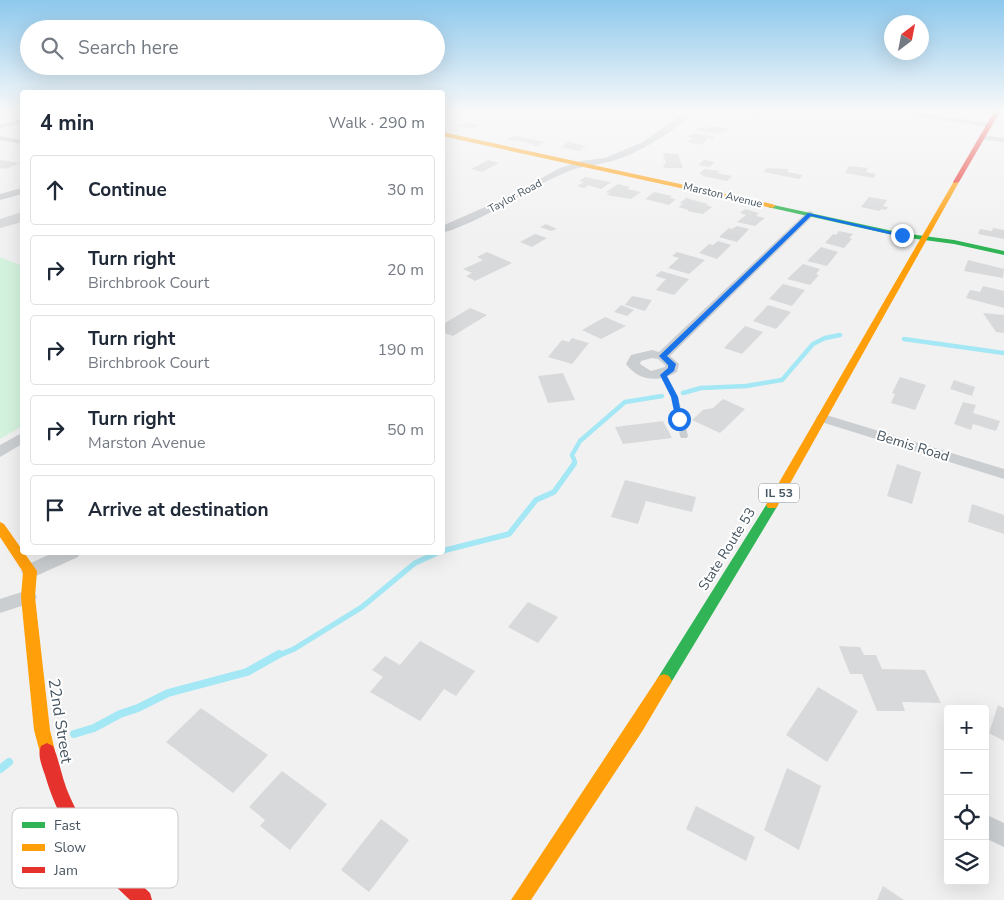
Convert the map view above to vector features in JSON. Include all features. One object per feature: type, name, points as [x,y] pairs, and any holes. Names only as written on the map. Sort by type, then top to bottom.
[{"type":"main road","name":"Marston Avenue","points":[[525,152],[810,214],[1004,253]]},
{"type":"main road","name":"State Route 53","points":[[520,900],[637,725],[770,508],[974,152]]},
{"type":"main road","points":[[0,527],[20,554]]},
{"type":"main road","points":[[21,555],[30,571]]},
{"type":"main road","name":"22nd Street","points":[[30,571],[28,597],[42,730],[52,774],[67,808]]},
{"type":"main road","name":"22nd Street","points":[[130,888],[142,900]]},
{"type":"street","name":"Taylor Road","points":[[445,229],[504,202],[563,170],[581,164],[607,160],[628,152]]},
{"type":"street","points":[[0,197],[20,192]]},
{"type":"street","points":[[662,356],[810,214]]},
{"type":"street","points":[[642,355],[662,356],[672,364],[672,369],[663,375],[648,375],[640,372],[633,364],[636,358],[642,355]]},
{"type":"street","name":"Bemis Road","points":[[823,418],[1004,474]]},
{"type":"street","points":[[0,452],[20,439]]},
{"type":"street","points":[[30,571],[65,555]]},
{"type":"street","points":[[0,606],[28,597]]},
{"type":"street","points":[[989,828],[1004,835]]},
{"type":"lane","points":[[663,375],[675,397],[684,436]]},
{"type":"green space","points":[[0,257],[20,265],[20,427],[0,439]]},
{"type":"building","points":[[663,153],[678,154],[683,168],[664,168],[663,164],[666,164]]},
{"type":"building","points":[[0,160],[19,163],[6,169],[0,168]]},
{"type":"building","points":[[488,160],[499,163],[482,172],[471,169]]},
{"type":"building","points":[[704,160],[715,162],[709,167],[698,165]]},
{"type":"building","points":[[849,166],[868,168],[866,172],[876,174],[874,178],[845,173]]},
{"type":"building","points":[[767,168],[789,169],[787,172],[803,175],[799,179],[763,172]]},
{"type":"building","points":[[704,169],[720,171],[717,173],[732,176],[727,181],[702,176],[704,175],[699,174]]},
{"type":"building","points":[[585,177],[611,182],[601,189],[588,185],[584,188],[577,186],[584,182],[579,181]]},
{"type":"building","points":[[618,184],[630,187],[627,189],[641,192],[631,199],[606,195],[610,193],[606,192]]},
{"type":"building","points":[[654,192],[672,196],[670,198],[676,199],[669,205],[645,199]]},
{"type":"building","points":[[869,197],[887,200],[883,206],[888,207],[886,210],[881,209],[879,211],[861,207]]},
{"type":"building","points":[[686,198],[708,204],[706,205],[712,207],[703,214],[678,207],[683,204],[680,203]]},
{"type":"building","points":[[745,209],[759,213],[756,216],[765,218],[755,226],[737,222],[746,215],[740,213]]},
{"type":"building","points":[[20,213],[20,223],[0,228],[0,219]]},
{"type":"building","points":[[546,224],[557,229],[551,231],[540,227]]},
{"type":"building","points":[[737,226],[749,229],[737,242],[719,237],[729,228],[732,229]]},
{"type":"building","points":[[993,228],[1004,230],[1004,239],[978,234],[980,229],[992,231]]},
{"type":"building","points":[[839,231],[853,234],[849,238],[852,239],[844,248],[825,243],[833,234],[836,235]]},
{"type":"building","points":[[535,234],[547,238],[532,247],[520,242]]},
{"type":"building","points":[[718,241],[731,245],[717,259],[699,253],[709,244],[713,245]]},
{"type":"building","points":[[821,247],[838,252],[827,266],[807,261]]},
{"type":"building","points":[[487,252],[512,263],[475,281],[466,276],[472,273],[463,269],[483,260],[477,257]]},
{"type":"building","points":[[677,252],[705,260],[689,274],[668,268],[679,258],[672,256]]},
{"type":"building","points":[[968,260],[1004,269],[1003,278],[964,271]]},
{"type":"building","points":[[803,264],[820,269],[816,274],[819,275],[810,285],[787,279]]},
{"type":"building","points":[[661,271],[689,279],[674,295],[656,290],[666,279],[655,276]]},
{"type":"building","points":[[783,284],[805,290],[792,306],[769,299]]},
{"type":"building","points":[[983,286],[1004,291],[1004,308],[966,298],[970,290],[980,292]]},
{"type":"building","points":[[632,296],[652,300],[645,311],[625,305]]},
{"type":"building","points":[[621,305],[634,310],[627,316],[614,312]]},
{"type":"building","points":[[768,305],[791,312],[776,329],[753,321]]},
{"type":"building","points":[[470,308],[487,315],[453,336],[445,333],[445,323]]},
{"type":"building","points":[[983,313],[1004,315],[1004,333],[996,332]]},
{"type":"building","points":[[605,317],[626,326],[601,339],[582,330]]},
{"type":"building","points":[[745,326],[763,332],[742,354],[724,348]]},
{"type":"building","points":[[572,338],[589,343],[572,364],[548,357],[562,340],[569,342]]},
{"type":"building","points":[[563,373],[575,400],[548,403],[538,376]]},
{"type":"building","points":[[900,377],[926,385],[915,410],[891,403],[895,394],[892,393]]},
{"type":"building","points":[[954,380],[975,387],[972,396],[950,389]]},
{"type":"building","points":[[723,399],[745,409],[720,433],[692,420],[703,410],[713,408]]},
{"type":"building","points":[[963,402],[976,405],[973,413],[1000,421],[996,431],[973,424],[971,430],[954,424]]},
{"type":"building","points":[[663,421],[672,438],[623,444],[615,427]]},
{"type":"building","points":[[897,464],[921,472],[912,504],[887,496]]},
{"type":"building","points":[[625,480],[696,497],[692,512],[646,501],[638,524],[611,517]]},
{"type":"building","points":[[972,504],[1004,515],[1004,534],[968,522]]},
{"type":"building","points":[[528,602],[558,617],[538,643],[508,627]]},
{"type":"building","points":[[420,641],[475,671],[456,696],[444,689],[420,721],[370,692],[383,677],[372,670],[385,656],[400,665]]},
{"type":"building","points":[[839,646],[860,647],[864,655],[876,655],[882,669],[925,670],[941,703],[902,702],[905,711],[877,711],[862,674],[850,674]]},
{"type":"building","points":[[818,687],[858,711],[827,762],[786,735]]},
{"type":"building","points":[[998,705],[1004,708],[1004,741],[989,733]]},
{"type":"building","points":[[201,708],[268,755],[233,793],[166,742]]},
{"type":"building","points":[[787,768],[821,786],[799,850],[764,830]]},
{"type":"building","points":[[282,771],[327,804],[290,850],[260,826],[265,820],[249,807]]},
{"type":"building","points":[[696,806],[755,837],[746,861],[686,829]]},
{"type":"building","points":[[381,819],[409,840],[369,892],[341,870]]},
{"type":"building","points":[[883,886],[904,900],[877,900]]},
{"type":"waterway","points":[[683,393],[701,388],[746,386],[782,380],[813,344],[825,338],[840,335]]},
{"type":"waterway","points":[[904,339],[1004,353]]},
{"type":"waterway","points":[[573,465],[575,462],[572,455],[580,441],[625,402],[662,396]]},
{"type":"waterway","points":[[445,550],[509,534],[536,500],[554,492],[574,464]]},
{"type":"waterway","points":[[277,656],[294,649],[362,607],[415,563],[432,555]]},
{"type":"waterway","points":[[74,734],[94,728],[120,714],[138,708],[168,693],[247,672],[279,654]]},
{"type":"waterway","points":[[0,769],[9,762]]},
{"type":"traffic: fast","points":[[772,206],[902,235],[954,242],[1004,253]]},
{"type":"traffic: fast","points":[[664,681],[772,505]]},
{"type":"traffic: slow","points":[[524,152],[772,206]]},
{"type":"traffic: slow","points":[[772,505],[956,182]]},
{"type":"traffic: slow","points":[[0,527],[30,571],[28,597],[42,730],[47,751]]},
{"type":"traffic: slow","points":[[520,900],[637,725],[664,681]]},
{"type":"traffic: jam","points":[[956,182],[974,152]]},
{"type":"traffic: jam","points":[[47,751],[58,790],[66,808]]},
{"type":"traffic: jam","points":[[131,888],[143,900]]},
{"type":"route","points":[[679,419],[675,397],[663,375],[672,369],[672,364],[662,356],[810,214],[902,235]]}]
